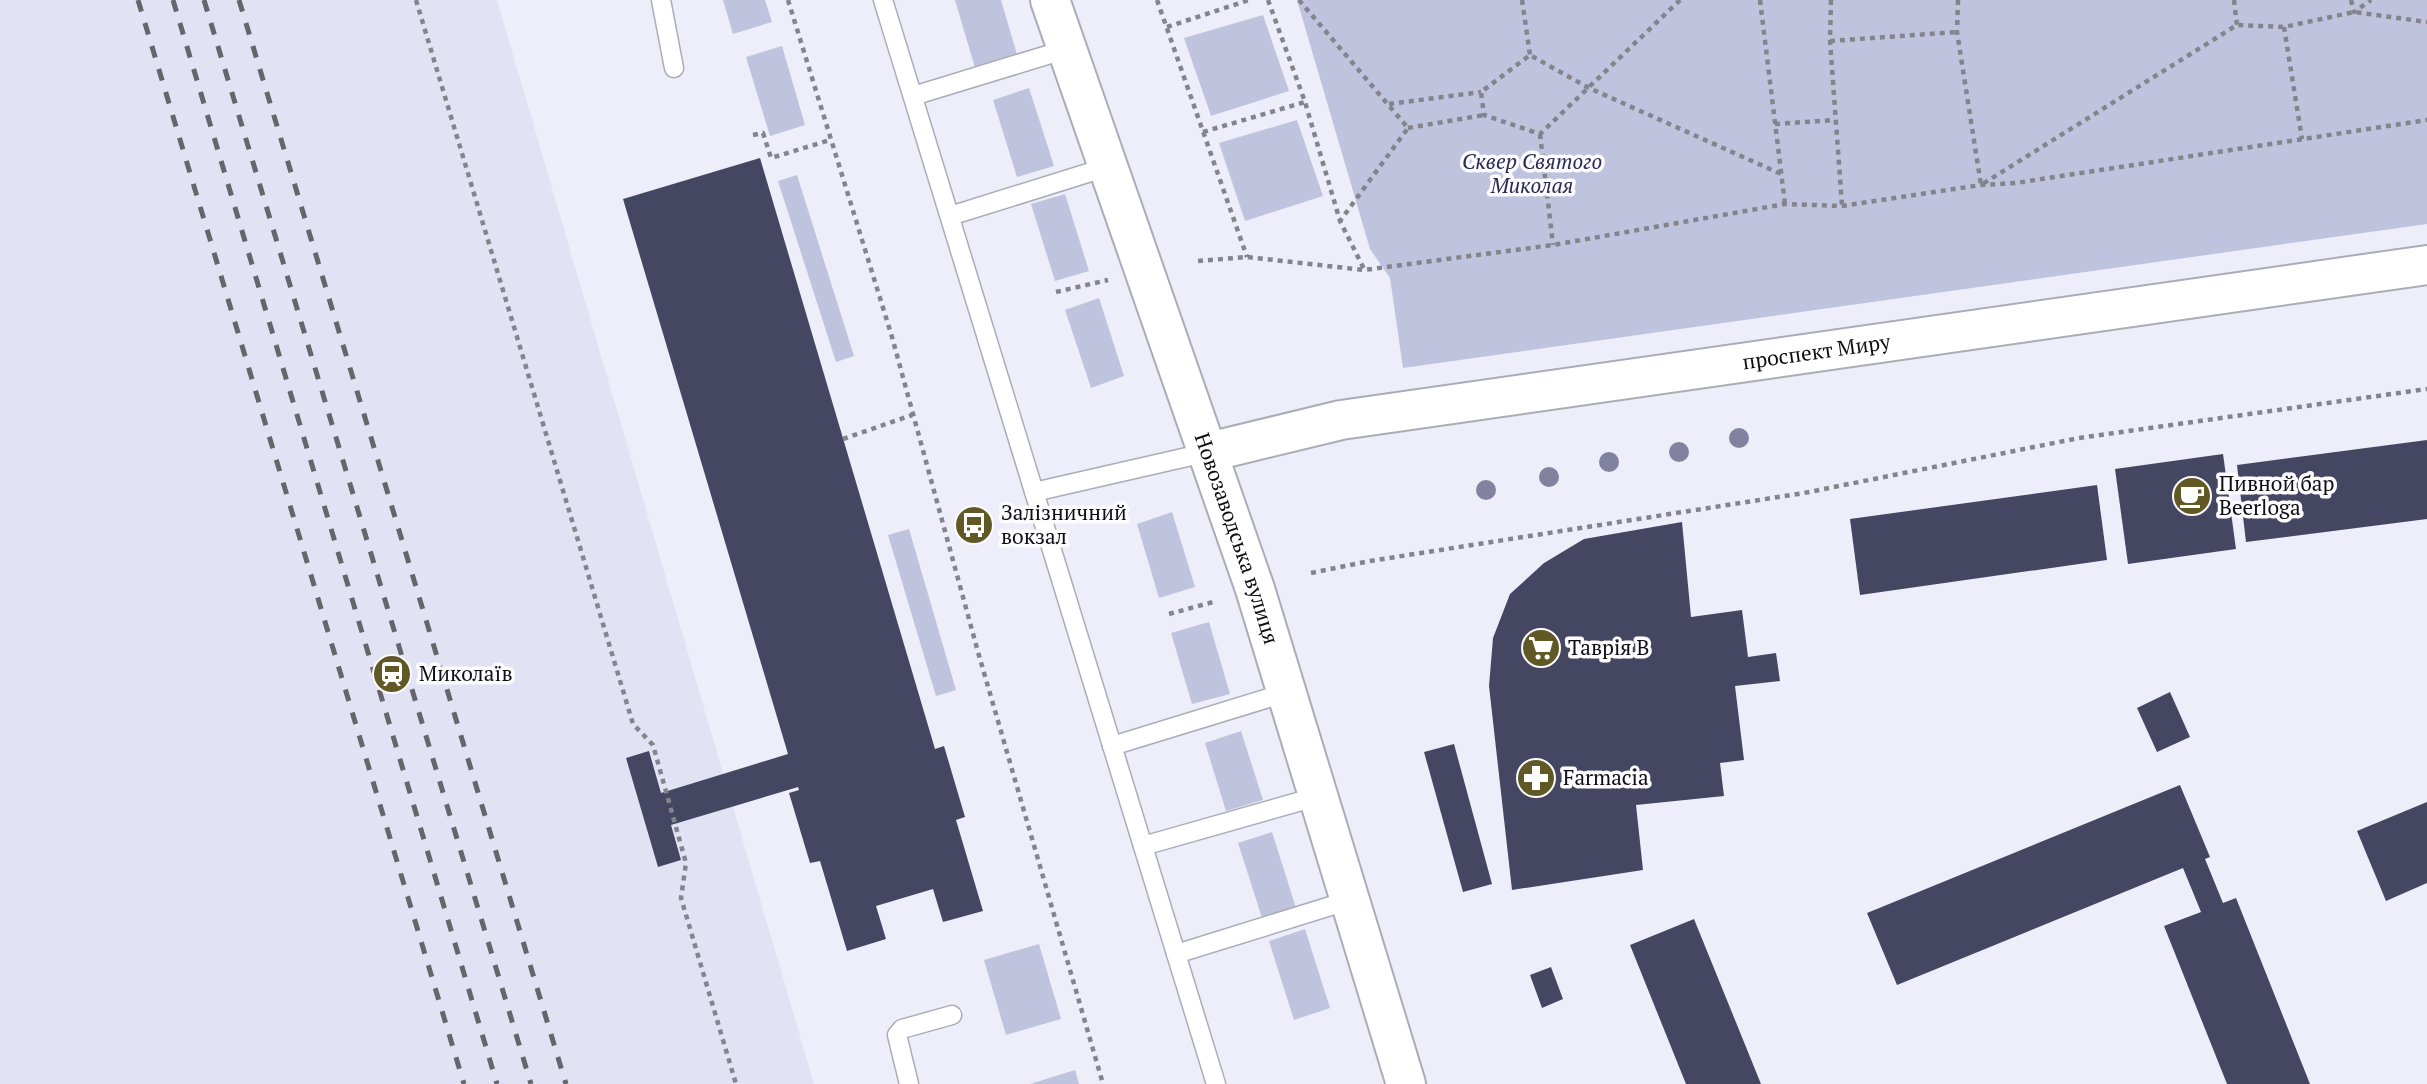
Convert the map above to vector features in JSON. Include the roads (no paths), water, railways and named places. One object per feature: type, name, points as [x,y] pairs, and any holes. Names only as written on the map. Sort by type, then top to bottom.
[{"type":"main road","name":"Новозаводська вулиця","points":[[1050,0],[1209,452],[1288,692],[1406,1084]]},
{"type":"main road","name":"проспект Миру","points":[[1209,452],[1341,420],[2427,265]]},
{"type":"lane","points":[[661,0],[674,68]]},
{"type":"lane","points":[[883,0],[1216,1084]]},
{"type":"lane","points":[[913,96],[1067,49]]},
{"type":"lane","points":[[950,216],[1107,167]]},
{"type":"lane","points":[[1034,492],[1209,452]]},
{"type":"lane","points":[[1112,746],[1288,692]]},
{"type":"lane","points":[[1143,846],[1319,796]]},
{"type":"lane","points":[[1176,954],[1350,900]]},
{"type":"lane","points":[[909,1084],[897,1035],[902,1029],[952,1015]]},
{"type":"railway","points":[[138,0],[464,1084]]},
{"type":"railway","points":[[173,0],[497,1084]]},
{"type":"railway","points":[[204,0],[531,1084]]},
{"type":"railway","points":[[239,0],[566,1084]]},
{"type":"place","name":"Пивной бар Beerloga","points":[[2192,496]]},
{"type":"place","name":"Залізничний вокзал","points":[[974,525]]},
{"type":"place","name":"Таврія В","points":[[1541,648]]},
{"type":"place","name":"Миколаїв","points":[[392,674]]},
{"type":"place","name":"Farmacia","points":[[1536,778]]},
{"type":"park label","name":"Сквер Святого Миколая","points":[[1532,174]]}]
